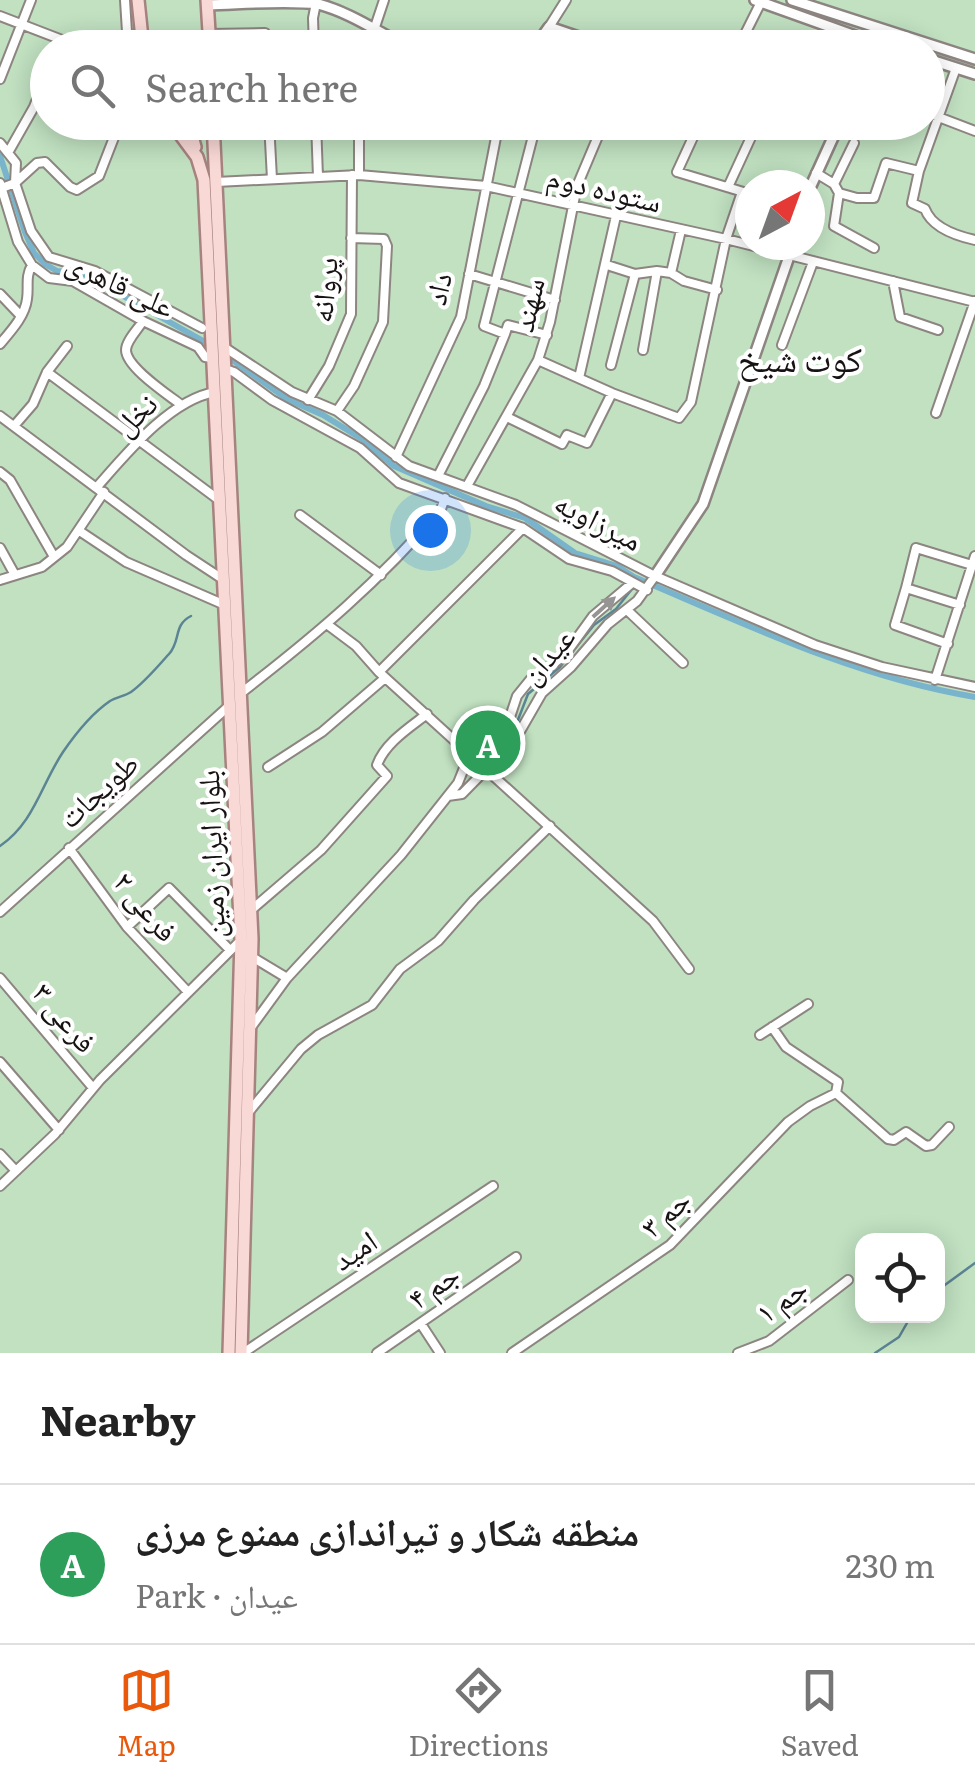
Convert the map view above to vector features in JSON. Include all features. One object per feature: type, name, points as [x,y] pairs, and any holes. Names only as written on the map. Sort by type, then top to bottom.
[{"type":"main road","points":[[139,0],[141,30]]},
{"type":"main road","points":[[208,2],[209,30]]},
{"type":"main road","points":[[184,140],[197,157]]},
{"type":"main road","points":[[195,140],[204,180],[207,332],[219,358]]},
{"type":"main road","name":"بلوار ایران زمین","points":[[214,140],[219,358],[241,692],[252,957],[242,1353]]},
{"type":"main road","name":"بلوار ایران زمین","points":[[219,358],[215,392],[219,500],[241,940],[229,1353]]},
{"type":"street","points":[[0,78],[32,0]]},
{"type":"street","points":[[125,0],[127,30]]},
{"type":"street","points":[[371,30],[384,0]]},
{"type":"street","points":[[558,30],[552,28],[566,0]]},
{"type":"street","points":[[792,0],[885,30]]},
{"type":"street","points":[[747,30],[758,1],[834,30]]},
{"type":"street","points":[[208,2],[316,3],[379,30]]},
{"type":"street","points":[[313,30],[316,3]]},
{"type":"street","points":[[0,16],[32,30]]},
{"type":"street","points":[[945,49],[975,59]]},
{"type":"street","points":[[945,65],[975,74]]},
{"type":"street","points":[[945,99],[956,68]]},
{"type":"street","points":[[9,151],[30,113]]},
{"type":"street","points":[[945,120],[975,131]]},
{"type":"street","points":[[7,185],[45,162],[77,190],[99,176],[113,140]]},
{"type":"street","points":[[270,140],[272,178]]},
{"type":"street","points":[[317,140],[318,176]]},
{"type":"street","name":"پروانه","points":[[308,400],[345,335],[351,314],[358,140]]},
{"type":"street","name":"داد","points":[[396,457],[460,317],[495,140]]},
{"type":"street","points":[[505,334],[484,326],[532,140]]},
{"type":"street","name":"سهند","points":[[467,486],[538,360],[555,300],[572,207],[595,140]]},
{"type":"street","points":[[692,140],[677,172],[735,189]]},
{"type":"street","points":[[728,187],[750,140]]},
{"type":"street","points":[[817,170],[832,140]]},
{"type":"street","points":[[930,140],[912,203],[925,209],[928,218],[942,228],[975,240]]},
{"type":"street","points":[[0,143],[16,163],[7,185],[20,217],[49,257],[95,271],[207,332]]},
{"type":"street","points":[[854,143],[836,189],[834,226],[874,248]]},
{"type":"street","points":[[825,180],[857,198],[874,198],[886,162],[919,171]]},
{"type":"street","name":"ستوده دوم","points":[[216,182],[356,175],[486,186],[735,241]]},
{"type":"street","name":"علی قاهری","points":[[7,185],[20,217],[18,242],[32,265],[49,278],[73,281],[198,347],[205,356],[219,358]]},
{"type":"street","points":[[578,378],[608,265],[616,216]]},
{"type":"street","points":[[0,228],[20,217]]},
{"type":"street","points":[[538,360],[679,418],[691,402],[726,239],[735,218]]},
{"type":"street","points":[[671,273],[681,230]]},
{"type":"street","points":[[337,411],[354,386],[383,322],[388,246],[384,239],[375,237],[352,238]]},
{"type":"street","points":[[219,358],[272,400],[360,448],[398,483],[444,498],[484,503],[570,559],[644,584],[704,504],[789,260]]},
{"type":"street","name":"ستوده دوم","points":[[806,260],[975,302]]},
{"type":"street","points":[[782,345],[814,262]]},
{"type":"street","points":[[0,344],[27,302],[32,265]]},
{"type":"street","points":[[608,265],[634,274],[671,273],[717,290]]},
{"type":"street","points":[[643,350],[657,271]]},
{"type":"street","points":[[469,274],[555,300]]},
{"type":"street","points":[[611,366],[634,274]]},
{"type":"street","points":[[893,281],[900,316],[938,330]]},
{"type":"street","points":[[0,294],[21,316]]},
{"type":"street","points":[[936,413],[975,302]]},
{"type":"street","points":[[143,321],[126,347],[127,355],[145,376],[180,404]]},
{"type":"street","points":[[438,476],[484,386],[508,325],[547,335]]},
{"type":"street","points":[[14,426],[33,404],[47,372],[67,346]]},
{"type":"street","name":"میرزاویه","points":[[219,358],[337,411],[409,466],[467,486],[484,503],[644,584],[882,667],[975,687]]},
{"type":"street","points":[[47,372],[219,500]]},
{"type":"street","name":"نخل","points":[[0,580],[42,567],[67,548],[81,532],[100,490],[140,439],[164,422],[180,404],[215,392]]},
{"type":"street","points":[[507,416],[562,444],[567,435],[587,444],[612,393]]},
{"type":"street","points":[[0,416],[224,580]]},
{"type":"street","points":[[0,472],[10,480],[54,555]]},
{"type":"street","points":[[241,692],[328,626],[441,510],[444,498]]},
{"type":"street","points":[[300,515],[381,575]]},
{"type":"street","points":[[268,767],[322,732],[523,528]]},
{"type":"street","points":[[81,532],[126,562],[225,606]]},
{"type":"street","points":[[0,548],[15,575]]},
{"type":"street","points":[[936,680],[948,644],[974,561],[916,548],[895,625],[948,644]]},
{"type":"street","name":"عیدان","points":[[448,796],[462,794],[525,728],[542,693],[608,624],[627,610],[644,584]]},
{"type":"street","name":"عیدان","points":[[250,1030],[287,978],[400,854],[448,796],[474,756],[508,723],[518,696],[530,680],[564,656],[593,616],[644,584]]},
{"type":"street","points":[[906,588],[960,605]]},
{"type":"street","points":[[627,610],[683,663]]},
{"type":"street","points":[[328,626],[356,646],[382,675],[653,921],[690,969]]},
{"type":"street","name":"طویجات","points":[[0,912],[230,705]]},
{"type":"street","points":[[250,911],[321,850],[387,776],[377,764],[378,758],[398,736],[427,714]]},
{"type":"street","points":[[247,1114],[301,1049],[372,1005],[400,970],[438,941],[550,826]]},
{"type":"street","name":"فرعی ۲","points":[[69,848],[127,926],[188,992]]},
{"type":"street","points":[[127,926],[169,888],[230,950]]},
{"type":"street","points":[[0,1186],[241,940]]},
{"type":"street","points":[[252,957],[287,978]]},
{"type":"street","name":"فرعی ۳","points":[[0,978],[93,1088]]},
{"type":"street","points":[[760,1035],[808,1004]]},
{"type":"street","points":[[772,1027],[786,1047],[838,1082],[836,1093],[888,1139],[894,1140],[906,1132],[926,1146],[932,1145],[949,1126]]},
{"type":"street","points":[[0,1062],[59,1130]]},
{"type":"street","name":"جم ۳","points":[[512,1353],[670,1245],[788,1122],[836,1093]]},
{"type":"street","points":[[0,1154],[16,1171]]},
{"type":"street","name":"امید","points":[[242,1353],[493,1186]]},
{"type":"street","name":"جم ۴","points":[[377,1353],[516,1258]]},
{"type":"street","name":"جم ۱","points":[[738,1353],[770,1341],[848,1280]]},
{"type":"street","points":[[421,1324],[440,1353]]},
{"type":"green space","points":[[0,0],[975,0],[975,1353],[0,1353]]},
{"type":"waterway","points":[[0,156],[25,232],[34,253],[45,264],[57,271],[84,274],[214,347]]},
{"type":"waterway","points":[[224,354],[287,399],[362,439],[394,466],[486,506],[525,518],[575,553],[617,566],[717,613],[844,663],[975,697]]},
{"type":"waterway","points":[[483,759],[516,725],[528,694],[560,667],[594,625],[616,609],[640,579]]},
{"type":"waterway","points":[[0,846],[29,815],[55,765],[79,731],[103,706],[131,692],[146,679],[173,649],[182,624],[191,616]]},
{"type":"waterway","points":[[945,1285],[975,1263]]},
{"type":"waterway","points":[[875,1353],[899,1337],[907,1323]]},
{"type":"place","name":"منطقه شکار و تیراندازی ممنوع مرزی","points":[[488,743]]},
{"type":"district","name":"کوت شیخ","points":[[800,360]]}]
